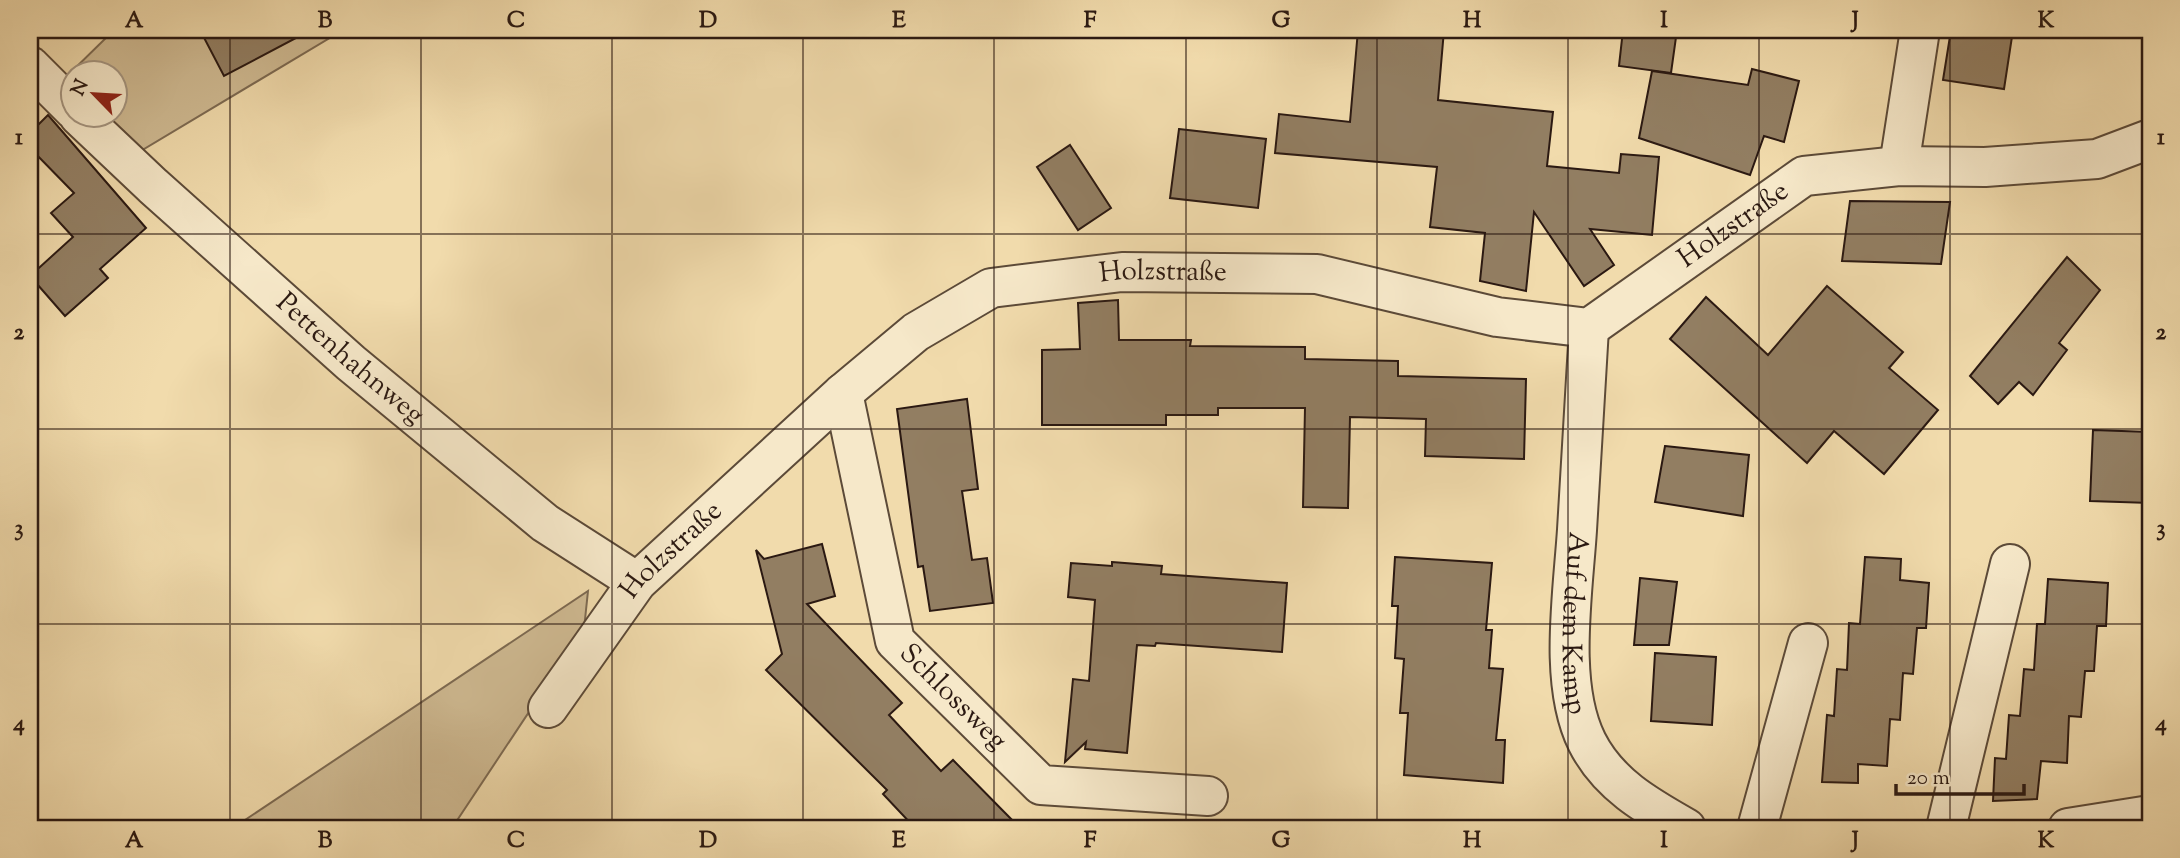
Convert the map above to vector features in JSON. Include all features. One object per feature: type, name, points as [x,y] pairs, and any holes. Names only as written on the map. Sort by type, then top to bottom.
[{"type":"street","points":[[1899,166],[1920,30]]},
{"type":"street","points":[[30,66],[60,96]]},
{"type":"street","name":"Pettenhahnweg","points":[[94,130],[351,363],[545,523],[637,582]]},
{"type":"street","name":"Holzstraße","points":[[548,708],[637,582],[843,393],[916,332],[991,288],[1122,272],[1317,274],[1497,317],[1589,328],[1804,176],[1899,166],[1985,167],[2097,159],[2150,139]]},
{"type":"street","name":"Auf dem Kamp","points":[[1589,328],[1571,640],[1574,701],[1587,741],[1609,774],[1641,803],[1686,828]]},
{"type":"street","name":"Schlossweg","points":[[843,393],[895,641],[1041,785],[1208,796]]},
{"type":"street","points":[[1946,828],[2010,564]]},
{"type":"street","points":[[1757,828],[1808,642]]},
{"type":"street","points":[[2068,828],[2150,815]]},
{"type":"shaded area","points":[[114,30],[343,30],[134,155],[110,130],[130,130],[130,60],[83,60]]},
{"type":"shaded area","points":[[588,591],[584,629],[452,828],[233,828]]},
{"type":"building","points":[[200,30],[311,30],[224,76]]},
{"type":"building","points":[[1358,30],[1444,30],[1438,100],[1553,112],[1547,166],[1619,173],[1621,154],[1659,157],[1652,235],[1590,229],[1614,265],[1584,286],[1534,212],[1526,291],[1480,281],[1485,233],[1430,227],[1437,167],[1275,153],[1279,114],[1350,122]]},
{"type":"building","points":[[1623,30],[1677,30],[1671,73],[1619,66]]},
{"type":"building","points":[[1951,30],[2013,30],[2004,89],[1943,80]]},
{"type":"building","points":[[1752,69],[1799,81],[1784,142],[1764,136],[1750,175],[1639,138],[1652,71],[1748,85]]},
{"type":"building","points":[[48,115],[146,228],[100,269],[108,278],[65,316],[30,276],[73,237],[51,213],[74,193],[30,148],[30,133]]},
{"type":"building","points":[[1179,129],[1266,139],[1258,208],[1170,198]]},
{"type":"building","points":[[1070,145],[1111,208],[1078,230],[1037,167]]},
{"type":"building","points":[[1850,201],[1950,202],[1941,264],[1842,261]]},
{"type":"building","points":[[2067,257],[2100,290],[2059,343],[2067,350],[2033,395],[2019,382],[1998,404],[1970,376]]},
{"type":"building","points":[[1827,286],[1903,352],[1889,368],[1938,410],[1884,474],[1834,431],[1807,463],[1670,339],[1706,297],[1768,355]]},
{"type":"building","points":[[1118,300],[1119,340],[1191,340],[1190,346],[1305,347],[1305,359],[1398,361],[1398,376],[1526,379],[1524,459],[1425,456],[1426,419],[1350,417],[1348,508],[1303,507],[1305,408],[1218,408],[1218,415],[1166,415],[1166,425],[1042,425],[1042,350],[1080,349],[1078,303]]},
{"type":"building","points":[[967,399],[978,489],[962,491],[972,560],[987,558],[993,603],[930,611],[923,566],[918,567],[897,409]]},
{"type":"building","points":[[2093,430],[2150,432],[2150,503],[2090,501]]},
{"type":"building","points":[[1665,446],[1749,455],[1743,516],[1655,502]]},
{"type":"building","points":[[822,544],[835,596],[807,604],[902,703],[889,715],[941,771],[953,760],[1020,828],[915,828],[883,794],[887,790],[766,670],[782,654],[756,550],[764,559]]},
{"type":"building","points":[[1395,557],[1492,563],[1486,630],[1492,630],[1489,668],[1503,669],[1496,740],[1505,740],[1503,783],[1404,775],[1408,713],[1400,713],[1404,659],[1395,658],[1398,606],[1392,606]]},
{"type":"building","points":[[1865,557],[1901,559],[1900,580],[1929,583],[1926,628],[1917,628],[1913,674],[1903,673],[1900,720],[1890,719],[1887,766],[1858,764],[1858,783],[1822,782],[1827,715],[1834,716],[1837,669],[1847,670],[1849,623],[1860,624]]},
{"type":"building","points":[[1112,562],[1162,566],[1161,574],[1287,583],[1282,652],[1156,643],[1155,646],[1137,645],[1127,753],[1085,749],[1086,742],[1065,762],[1073,679],[1089,681],[1095,600],[1068,597],[1071,563],[1112,566]]},
{"type":"building","points":[[1640,578],[1677,582],[1669,645],[1634,645]]},
{"type":"building","points":[[2048,579],[2108,583],[2106,626],[2097,626],[2094,671],[2085,671],[2081,717],[2069,716],[2067,763],[2041,761],[2037,799],[1993,801],[1995,758],[2006,759],[2009,715],[2020,716],[2024,669],[2034,670],[2037,624],[2045,624]]},
{"type":"building","points":[[1655,653],[1716,657],[1712,725],[1651,721]]}]
